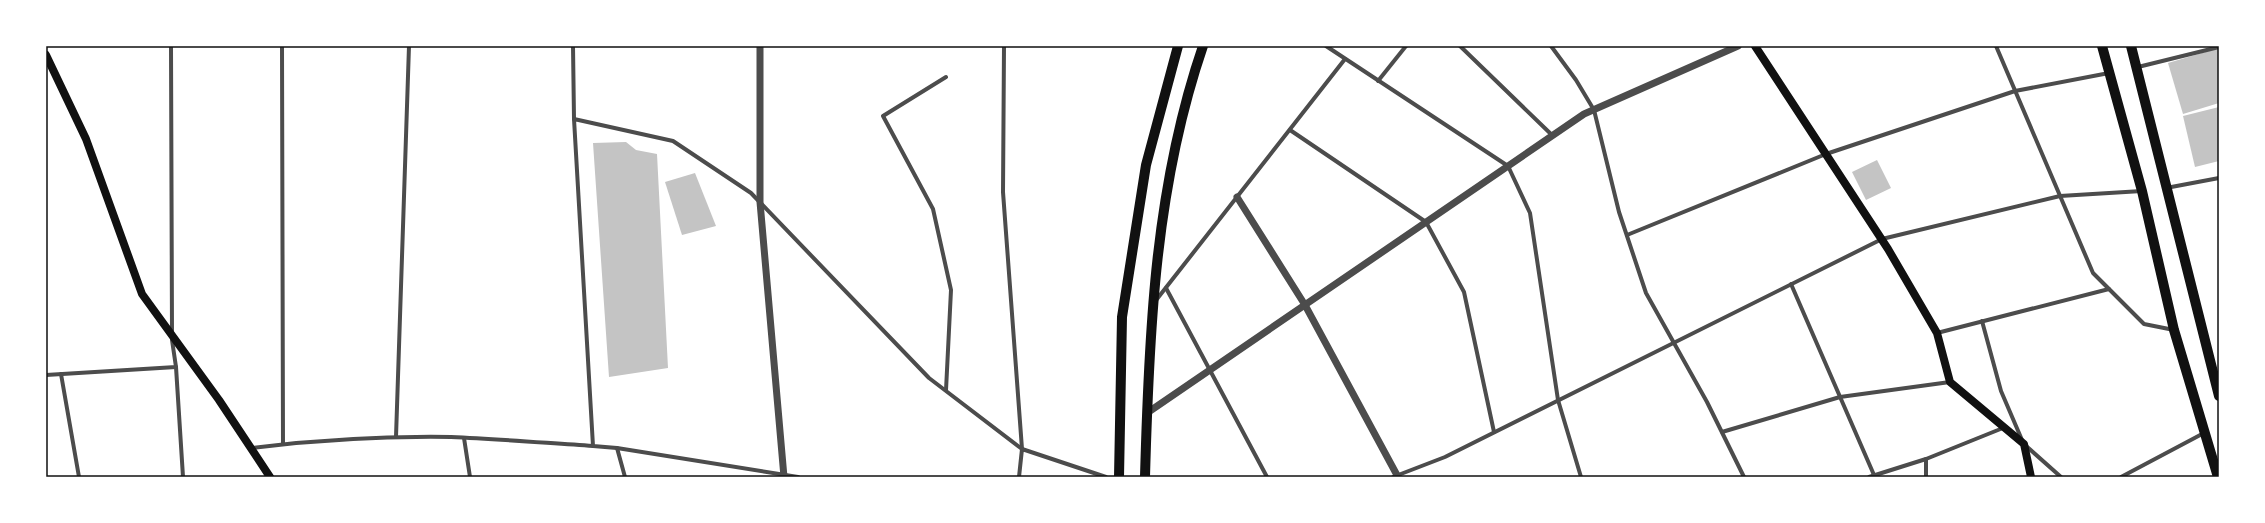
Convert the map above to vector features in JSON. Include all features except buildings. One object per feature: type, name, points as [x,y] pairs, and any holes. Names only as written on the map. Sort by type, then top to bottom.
[{"type":"main road","points":[[1119,477],[1122,317],[1146,165],[1178,46]]},
{"type":"main road","points":[[1144,477],[1149,338],[1169,170],[1203,46]]},
{"type":"main road","points":[[1755,46],[1882,239],[1937,333],[1950,382],[2003,428],[2024,444],[2030,477]]},
{"type":"main road","points":[[2102,46],[2142,191],[2174,330],[2218,477]]},
{"type":"main road","points":[[2131,46],[2219,396]]},
{"type":"main road","points":[[46,55],[86,139],[142,294],[220,400],[270,477]]},
{"type":"street","points":[[170,46],[172,334],[176,367],[183,477]]},
{"type":"street","points":[[282,46],[283,444]]},
{"type":"street","points":[[396,437],[409,46]]},
{"type":"street","points":[[573,46],[574,119],[593,446]]},
{"type":"street","points":[[760,46],[760,202],[783,476]]},
{"type":"street","points":[[1004,46],[1003,192],[1022,449],[1019,477]]},
{"type":"street","points":[[1326,46],[1508,166],[1530,213],[1558,400],[1581,477]]},
{"type":"street","points":[[1378,81],[1406,46]]},
{"type":"street","points":[[1460,46],[1553,136]]},
{"type":"street","points":[[1551,46],[1576,80],[1594,110],[1627,235],[1646,293],[1722,432],[1744,477]]},
{"type":"street","points":[[1147,413],[1508,166],[1594,110],[1738,46]]},
{"type":"street","points":[[1996,46],[2093,273],[2144,324],[2174,330]]},
{"type":"street","points":[[2137,68],[2219,47]]},
{"type":"street","points":[[1153,305],[1345,59]]},
{"type":"street","points":[[1627,235],[1826,154],[2015,91],[2109,73]]},
{"type":"street","points":[[946,77],[883,116],[933,209],[951,290],[946,390]]},
{"type":"street","points":[[574,119],[673,141],[751,193],[929,378],[1022,449],[1106,477]]},
{"type":"street","points":[[1290,130],[1426,222],[1464,292],[1494,432]]},
{"type":"street","points":[[2166,188],[2219,178]]},
{"type":"street","points":[[1237,197],[1305,305],[1396,476],[1445,457],[1882,239],[2060,196],[2142,191]]},
{"type":"street","points":[[1791,284],[1874,475]]},
{"type":"street","points":[[1166,288],[1267,477]]},
{"type":"street","points":[[1937,333],[2109,289]]},
{"type":"street","points":[[1982,321],[2001,391],[2024,444],[2061,477]]},
{"type":"street","points":[[46,375],[176,367]]},
{"type":"street","points":[[61,374],[79,477]]},
{"type":"street","points":[[1722,432],[1840,397],[1950,382]]},
{"type":"street","points":[[1869,477],[1926,459],[2003,428]]},
{"type":"street","points":[[2121,477],[2205,432]]},
{"type":"street","points":[[251,448],[283,444],[396,437],[464,438],[617,448],[783,476],[798,477]]},
{"type":"street","points":[[464,438],[470,477]]},
{"type":"street","points":[[617,448],[625,477]]},
{"type":"street","points":[[1926,459],[1926,477]]}]
